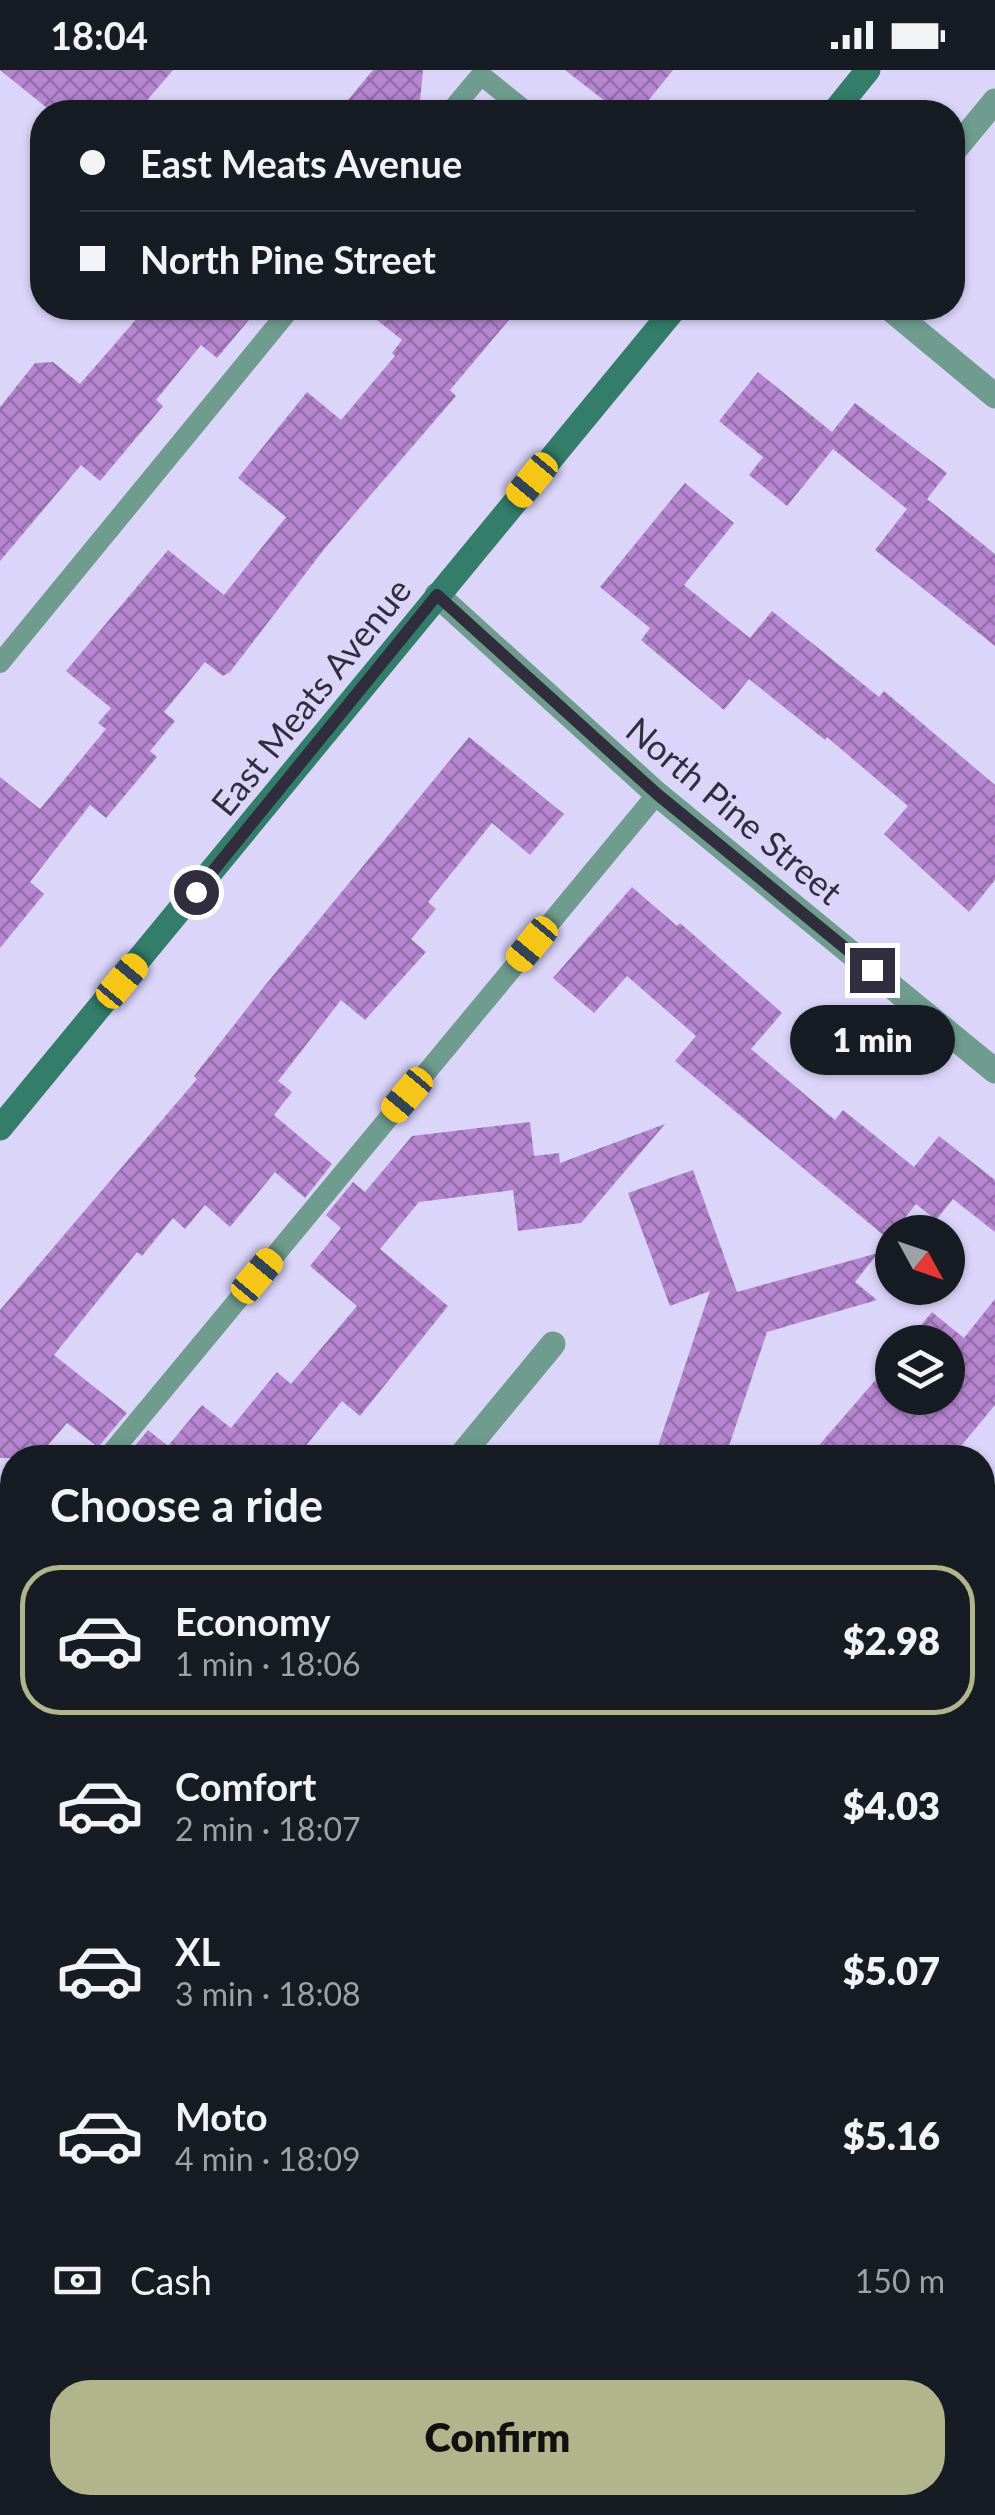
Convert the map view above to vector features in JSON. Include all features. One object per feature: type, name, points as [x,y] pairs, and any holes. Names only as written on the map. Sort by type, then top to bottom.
[{"type":"street","points":[[844,100],[868,70]]},
{"type":"street","points":[[965,138],[995,101]]},
{"type":"street","name":"East Meats Avenue","points":[[0,1128],[665,320]]},
{"type":"street","points":[[903,320],[995,396]]},
{"type":"street","name":"North Pine Street","points":[[437,595],[657,794],[995,1071]]},
{"type":"street","points":[[470,1445],[552,1344]]},
{"type":"lane","points":[[460,100],[481,75],[512,100]]},
{"type":"lane","points":[[0,664],[281,320]]},
{"type":"lane","points":[[118,1445],[657,794]]},
{"type":"building","points":[[0,70],[173,70],[147,100],[37,100]]},
{"type":"building","points":[[373,70],[423,70],[420,100],[348,100]]},
{"type":"building","points":[[565,70],[673,70],[649,100],[604,100]]},
{"type":"building","points":[[136,320],[249,320],[217,358],[201,345],[156,400],[163,406],[100,481],[81,465],[0,561],[0,407],[35,363],[53,362],[80,384]]},
{"type":"building","points":[[377,320],[509,320],[450,390],[456,396],[325,548],[230,672],[223,676],[205,662],[164,712],[175,721],[150,751],[157,757],[106,818],[90,805],[30,882],[44,894],[0,948],[0,777],[40,809],[106,729],[98,723],[111,708],[66,671],[168,550],[224,595],[286,517],[238,478],[307,392],[341,420],[395,356],[392,353],[402,340]]},
{"type":"building","points":[[758,372],[832,432],[855,403],[947,473],[927,499],[995,554],[995,646],[875,550],[907,509],[833,449],[787,506],[749,475],[763,457],[719,421]]},
{"type":"building","points":[[685,483],[734,523],[684,585],[750,638],[772,611],[879,697],[884,691],[995,785],[995,880],[969,912],[884,834],[908,806],[827,737],[825,740],[749,679],[724,710],[641,640],[650,628],[600,587]]},
{"type":"building","points":[[469,737],[564,814],[530,855],[492,823],[428,902],[436,909],[411,939],[426,952],[365,1020],[341,1000],[278,1081],[292,1092],[274,1115],[332,1164],[305,1198],[275,1172],[230,1227],[205,1205],[185,1229],[173,1218],[142,1256],[137,1252],[54,1355],[127,1413],[100,1445],[67,1423],[48,1445],[0,1445],[0,1310],[197,1079],[194,1076]]},
{"type":"building","points":[[632,887],[677,926],[680,923],[782,1013],[751,1049],[835,1120],[843,1110],[914,1167],[939,1136],[995,1180],[995,1232],[953,1199],[940,1215],[930,1215],[916,1204],[907,1215],[875,1215],[875,1228],[675,1061],[696,1036],[627,976],[594,1013],[553,978]]},
{"type":"building","points":[[530,1122],[534,1156],[559,1153],[560,1163],[665,1124],[581,1223],[518,1231],[513,1190],[419,1202],[380,1249],[448,1306],[360,1416],[342,1401],[306,1445],[169,1445],[202,1405],[231,1428],[277,1372],[291,1384],[357,1306],[310,1266],[341,1228],[326,1215],[353,1182],[365,1192],[412,1136]]},
{"type":"building","points":[[693,1170],[737,1292],[875,1254],[855,1282],[875,1301],[767,1332],[729,1445],[658,1445],[710,1291],[670,1306],[628,1193]]},
{"type":"building","points":[[995,1299],[995,1405],[962,1445],[819,1445],[875,1381],[875,1415],[965,1415],[965,1337]]},
{"type":"building","points":[[932,1312],[948,1325],[921,1325]]},
{"type":"building","points":[[148,1430],[167,1445],[136,1445]]},
{"type":"route","points":[[196,892],[437,595],[657,794],[872,970]]}]
